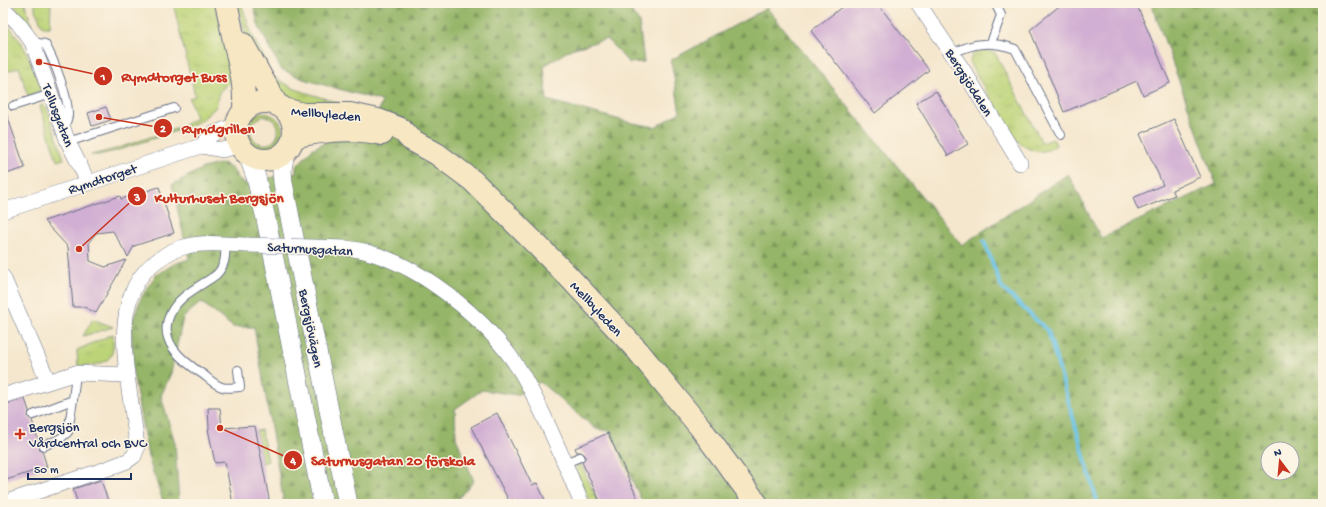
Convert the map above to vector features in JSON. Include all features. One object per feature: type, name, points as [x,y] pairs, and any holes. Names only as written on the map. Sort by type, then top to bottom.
[{"type":"main road","name":"Bergsjövägen","points":[[228,9],[260,76],[292,122],[289,145]]},
{"type":"main road","name":"Bergsjövägen","points":[[228,9],[235,47],[244,81],[245,94],[242,134]]},
{"type":"main road","points":[[281,107],[269,102],[260,102],[252,105],[242,134],[260,160],[278,158],[289,145]]},
{"type":"main road","name":"Mellbyleden","points":[[281,107],[303,114],[350,114],[378,120],[401,129],[410,139],[437,154],[473,181],[568,276],[654,370],[700,427],[757,504]]},
{"type":"main road","name":"Mellbyleden","points":[[289,145],[324,131],[345,129],[380,133],[397,139],[410,139]]},
{"type":"street","name":"Bergsjödalen","points":[[918,3],[952,54],[1020,163]]},
{"type":"street","name":"Tellusgatan","points":[[3,8],[18,23],[32,42],[68,142],[88,182]]},
{"type":"street","name":"Rymdtorget","points":[[3,211],[201,146],[213,134],[242,134]]},
{"type":"street","name":"Rymdtorget","points":[[201,146],[222,150],[242,134]]},
{"type":"street","name":"Bergsjövägen","points":[[242,134],[256,177],[266,219],[323,504]]},
{"type":"street","name":"Bergsjövägen","points":[[289,145],[282,169],[283,183],[348,504]]},
{"type":"street","name":"Saturnusgatan","points":[[3,502],[106,469],[127,461],[134,456],[137,448],[126,375],[124,328],[128,302],[132,289],[141,274],[150,265],[164,255],[189,245],[204,244],[346,248],[367,252],[384,258],[413,272],[449,295],[474,316],[499,341],[520,370],[547,422],[582,504]]},
{"type":"street","points":[[3,277],[48,381]]},
{"type":"street","points":[[3,396],[76,373],[126,375]]},
{"type":"lane","points":[[991,43],[1001,15],[995,3]]},
{"type":"lane","points":[[32,42],[45,44],[51,54],[68,103],[68,117],[64,128]]},
{"type":"lane","points":[[952,54],[965,47],[991,43],[1001,44],[1015,49],[1061,135]]},
{"type":"lane","points":[[13,106],[51,94]]},
{"type":"lane","points":[[68,142],[174,108]]},
{"type":"lane","points":[[225,245],[225,262],[222,270],[178,302],[168,319],[167,333],[169,342],[178,356],[222,388],[240,387],[238,370]]},
{"type":"lane","points":[[44,446],[61,438],[68,432],[76,373]]},
{"type":"lane","points":[[33,415],[73,400]]},
{"type":"lane","points":[[565,463],[580,457]]},
{"type":"green space","points":[[12,3],[25,3],[32,27]]},
{"type":"green space","points":[[35,3],[51,3],[50,27],[43,27],[35,10]]},
{"type":"green space","points":[[173,3],[215,3],[236,77],[219,92],[216,107],[204,118],[191,126],[116,151],[91,155],[112,150],[181,127],[196,118],[189,98],[195,96]]},
{"type":"green space","points":[[237,3],[241,3],[252,35],[266,62],[266,67],[251,47],[245,33]]},
{"type":"green space","points":[[253,3],[626,3],[639,22],[644,62],[629,63],[607,39],[571,49],[544,66],[547,100],[628,122],[655,127],[680,112],[671,60],[767,8],[962,245],[1068,174],[1101,238],[1216,184],[1151,3],[1323,3],[1323,504],[643,504],[610,431],[596,429],[540,382],[517,395],[482,390],[455,409],[456,438],[474,481],[453,504],[284,504],[254,327],[233,327],[201,302],[183,318],[171,373],[161,396],[175,443],[179,504],[164,504],[148,457],[132,368],[132,322],[141,298],[155,276],[174,264],[189,259],[172,185],[203,168],[223,163],[232,169],[242,183],[296,173],[296,167],[312,149],[333,138],[371,135],[382,101],[303,79],[281,69],[259,27]]},
{"type":"green space","points":[[3,19],[24,47],[37,77],[41,90],[28,96],[19,67],[3,73]]},
{"type":"green space","points":[[985,50],[995,53],[1042,143],[1053,139],[1056,145],[1051,149],[1039,151],[1027,148],[1013,136],[971,66],[971,56],[978,51]]},
{"type":"green space","points":[[272,76],[295,89],[363,111],[310,110],[283,97]]},
{"type":"green space","points":[[43,105],[47,108],[64,159],[57,161],[40,106]]},
{"type":"green space","points":[[260,113],[265,113],[275,117],[278,120],[281,124],[282,134],[274,147],[266,149],[258,147],[252,142],[247,135],[246,127],[250,119]],"holes":[[[263,116],[275,121],[278,126],[277,137],[268,144],[262,144],[255,141],[251,135],[251,129],[254,121]]]},
{"type":"green space","points":[[93,319],[113,327],[83,336]]},
{"type":"green space","points":[[113,334],[113,351],[107,360],[98,364],[78,367],[77,350]]},
{"type":"green space","points":[[261,430],[268,461],[262,463],[256,431]]},
{"type":"green space","points":[[579,460],[599,504],[591,504],[577,474],[576,468]]},
{"type":"building","points":[[847,3],[877,3],[929,70],[875,113],[811,31]]},
{"type":"building","points":[[1063,3],[1136,3],[1170,83],[1143,95],[1137,81],[1064,112],[1030,30]]},
{"type":"building","points":[[936,91],[968,144],[948,156],[916,103]]},
{"type":"building","points":[[106,107],[111,120],[92,126],[88,113]]},
{"type":"building","points":[[3,109],[5,109],[25,168],[3,175]]},
{"type":"building","points":[[1174,119],[1200,177],[1172,190],[1175,195],[1138,210],[1133,198],[1163,185],[1140,134]]},
{"type":"building","points":[[159,187],[174,233],[134,246],[128,257],[113,231],[96,233],[89,242],[90,261],[105,267],[126,260],[96,313],[84,307],[73,307],[68,247],[44,221],[120,196],[121,199]]},
{"type":"building","name":"Bergsjön Vårdcentral och BVC","points":[[25,399],[29,411],[28,417],[32,420],[39,443],[39,448],[42,451],[47,467],[3,481],[3,405]]},
{"type":"building","points":[[208,408],[220,408],[222,428],[255,426],[270,504],[233,504],[225,462],[215,463],[208,429]]},
{"type":"building","points":[[497,413],[532,485],[537,483],[547,504],[515,504],[513,499],[509,501],[471,427]]},
{"type":"building","points":[[608,433],[640,504],[601,504],[582,462],[585,455],[581,452],[577,452],[575,448]]},
{"type":"building","points":[[101,480],[109,504],[78,504],[73,489]]},
{"type":"waterway","points":[[984,241],[1002,288],[1048,331],[1098,504]]},
{"type":"place","name":"Rymdtorget Buss","points":[[39,62]]},
{"type":"place","name":"Rymdgrillen","points":[[99,117]]},
{"type":"place","name":"Kulturhuset Bergsjön","points":[[79,249]]},
{"type":"place","name":"Saturnusgatan 20 förskola","points":[[220,428]]},
{"type":"place","name":"Bergsjön Vårdcentral och BVC","points":[[20,434]]}]
